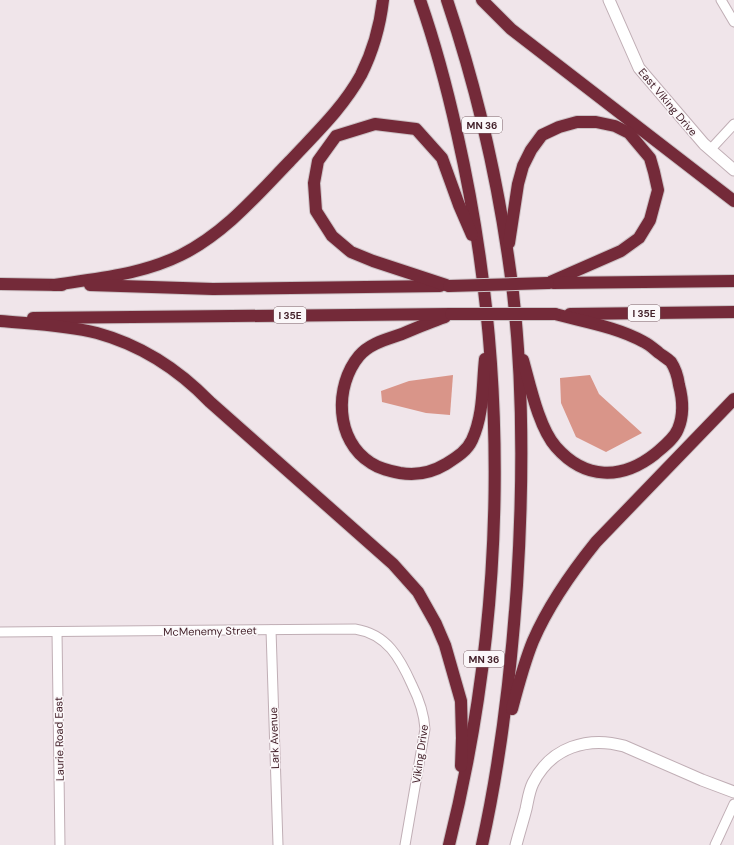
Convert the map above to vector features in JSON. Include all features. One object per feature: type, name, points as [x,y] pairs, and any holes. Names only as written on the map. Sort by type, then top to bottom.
[{"type":"highway","points":[[55,285],[124,274],[159,264],[201,244],[226,225],[328,121],[351,91],[368,59],[376,39],[383,0]]},
{"type":"highway","name":"MN 36","points":[[420,0],[451,106],[465,165],[480,252],[495,425],[496,472],[494,542],[481,684],[474,731],[449,845]]},
{"type":"highway","name":"MN 36","points":[[448,0],[478,106],[497,197],[507,252],[517,340],[521,459],[519,548],[511,666],[500,746],[482,845]]},
{"type":"highway","points":[[482,0],[511,29],[734,201]]},
{"type":"highway","points":[[507,252],[518,184],[523,166],[531,150],[542,135],[560,127],[577,122],[596,122],[615,126],[629,133],[650,158],[654,172],[658,190],[650,220],[639,238],[621,251],[551,282]]},
{"type":"highway","points":[[445,285],[373,261],[352,252],[332,236],[316,211],[314,183],[318,161],[336,136],[375,124],[416,129],[442,158],[459,205],[480,252]]},
{"type":"highway","points":[[0,284],[213,289],[551,282],[734,281]]},
{"type":"highway","name":"I 35E","points":[[0,319],[734,312]]},
{"type":"highway","points":[[448,314],[377,343],[360,355],[348,373],[341,405],[344,425],[350,440],[360,453],[371,463],[387,471],[412,475],[429,472],[462,454],[466,449],[476,430],[482,402],[483,370],[488,332]]},
{"type":"highway","points":[[517,340],[537,408],[546,431],[555,446],[572,463],[593,471],[614,473],[629,470],[645,462],[662,448],[678,430],[683,409],[678,380],[670,362],[646,342],[623,332],[555,314]]},
{"type":"highway","points":[[0,319],[96,333],[119,340],[162,361],[197,388],[210,402],[393,564],[418,592],[436,624],[445,645],[457,683],[461,701],[462,738],[457,811]]},
{"type":"highway","points":[[500,746],[523,669],[533,642],[559,591],[596,542],[734,399]]},
{"type":"street","name":"East Viking Drive","points":[[609,0],[639,68],[704,144],[734,170]]},
{"type":"street","points":[[721,0],[734,22]]},
{"type":"street","points":[[710,150],[734,124]]},
{"type":"street","name":"McMenemy Street","points":[[0,632],[356,629],[366,630],[377,636],[387,644],[402,662],[404,667]]},
{"type":"street","name":"Lark Avenue","points":[[271,630],[278,845]]},
{"type":"street","name":"Laurie Road East","points":[[57,632],[60,845]]},
{"type":"street","name":"Viking Drive","points":[[404,667],[421,703],[425,729],[405,845]]},
{"type":"street","points":[[516,845],[526,810],[528,796],[540,771],[559,753],[584,743],[598,741],[612,742],[734,792]]},
{"type":"street","points":[[715,845],[734,804]]},
{"type":"shaded area","points":[[453,375],[450,415],[426,413],[382,402],[381,391],[409,381]]},
{"type":"shaded area","points":[[590,375],[599,394],[642,433],[606,452],[576,437],[561,403],[560,378]]}]
